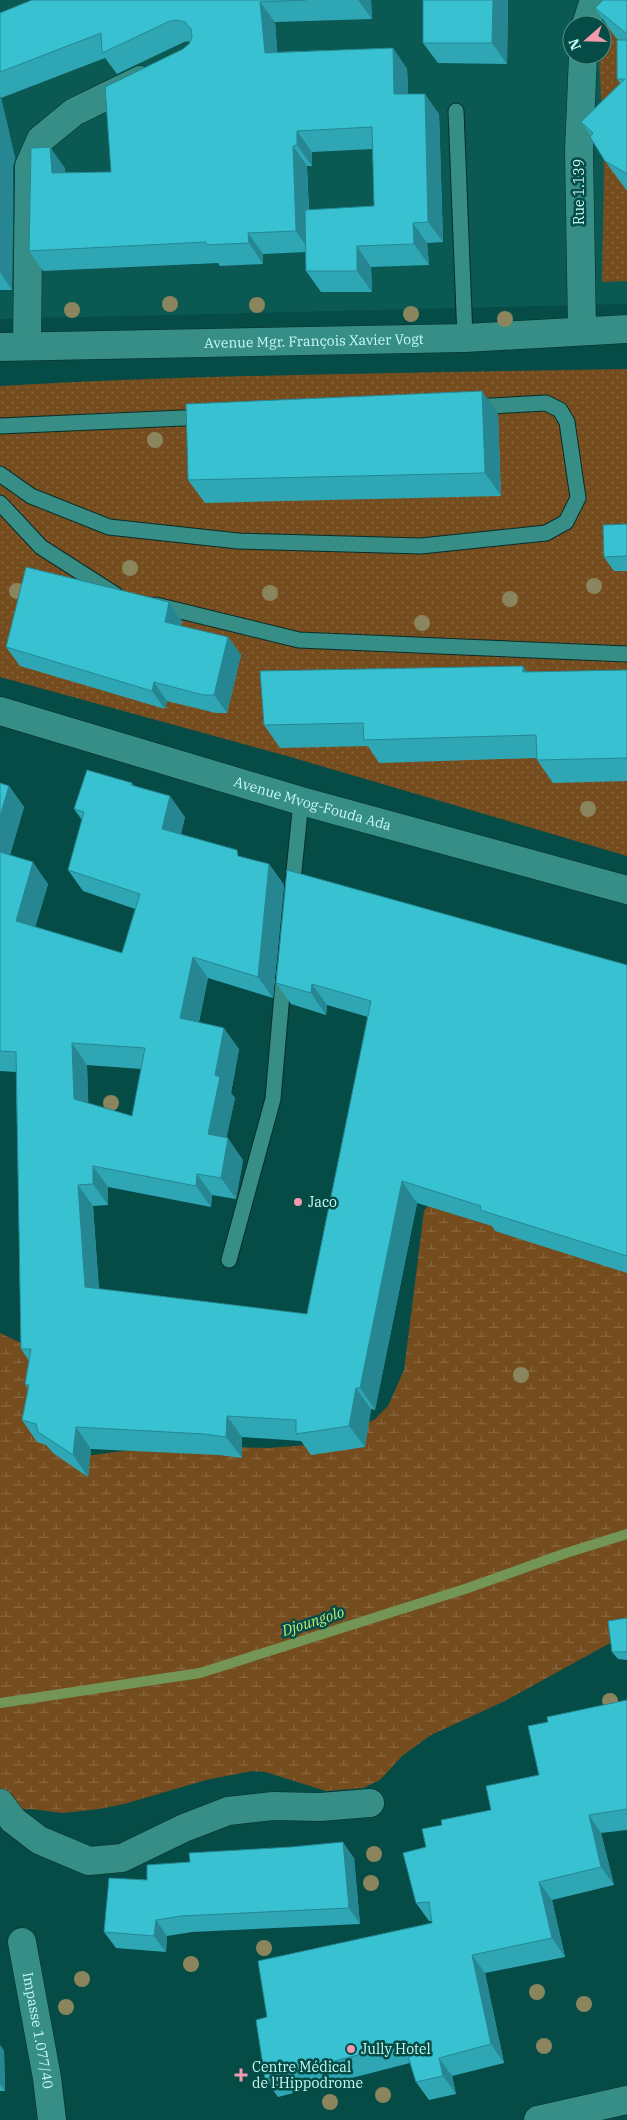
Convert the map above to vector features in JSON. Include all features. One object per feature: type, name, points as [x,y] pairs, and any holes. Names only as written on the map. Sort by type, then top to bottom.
[{"type":"street","points":[[589,15],[594,0]]},
{"type":"street","name":"Rue 1.139","points":[[582,330],[579,151],[583,65]]},
{"type":"street","points":[[27,345],[28,166],[41,139],[74,112],[166,68]]},
{"type":"street","name":"Avenue Mgr. François Xavier Vogt","points":[[0,347],[465,338],[627,329]]},
{"type":"street","name":"Avenue Mvog-Fouda Ada","points":[[0,711],[301,801],[627,890]]},
{"type":"street","points":[[0,1803],[13,1820],[39,1840],[88,1861],[122,1858],[184,1828],[228,1811],[273,1806],[320,1807],[370,1803]]},
{"type":"street","name":"Impasse 1.077/40","points":[[22,1942],[47,2078],[52,2120]]},
{"type":"street","points":[[538,2120],[627,2100]]},
{"type":"lane","points":[[456,111],[465,338]]},
{"type":"lane","points":[[0,474],[31,496],[109,527],[238,542],[420,546],[546,533],[566,522],[578,498],[567,422],[560,410],[546,404],[457,407]]},
{"type":"lane","points":[[0,426],[218,417]]},
{"type":"lane","points":[[0,503],[41,548],[112,594],[299,640],[627,654]]},
{"type":"lane","points":[[291,905],[301,801]]},
{"type":"lane","points":[[229,1260],[274,1099],[286,953]]},
{"type":"shaded area","points":[[0,0],[627,0],[627,304],[0,319]]},
{"type":"green space","points":[[627,4],[627,281],[602,282],[604,170],[599,65],[612,65],[612,18]]},
{"type":"green space","points":[[627,369],[627,856],[287,756],[0,677],[0,386],[235,376]]},
{"type":"green space","points":[[431,1201],[627,1255],[627,1636],[612,1642],[505,1701],[431,1735],[402,1756],[380,1780],[363,1788],[326,1791],[265,1772],[252,1771],[206,1780],[124,1804],[99,1809],[63,1813],[31,1809],[0,1811],[0,1333],[27,1346],[70,1458],[168,1445],[268,1448],[307,1445],[374,1420],[388,1406],[404,1370],[424,1211]]},
{"type":"building","points":[[32,0],[306,0],[260,2],[265,53],[393,48],[394,94],[425,94],[428,222],[413,223],[414,244],[357,246],[357,271],[306,271],[305,210],[374,206],[372,127],[297,131],[297,145],[293,146],[296,231],[248,233],[249,243],[206,245],[206,242],[29,251],[31,148],[50,147],[52,173],[111,172],[105,87],[183,49],[189,44],[192,37],[191,29],[185,22],[170,21],[102,53],[101,33],[0,72],[0,13]]},
{"type":"building","points":[[423,0],[493,0],[492,43],[423,43]]},
{"type":"building","points":[[603,0],[627,0],[627,34],[612,22],[612,15],[604,15],[595,8]]},
{"type":"building","points":[[617,40],[627,40],[627,174],[605,161],[590,137],[593,133],[581,122],[625,79],[617,79]]},
{"type":"building","points":[[482,391],[485,473],[188,480],[186,404]]},
{"type":"building","points":[[627,524],[627,556],[604,557],[603,525]]},
{"type":"building","points":[[26,567],[169,602],[165,622],[228,637],[214,695],[203,695],[154,682],[152,691],[6,647]]},
{"type":"building","points":[[523,666],[523,672],[627,670],[627,758],[537,760],[536,735],[364,740],[363,723],[264,725],[260,671]]},
{"type":"building","points":[[87,770],[170,796],[162,829],[237,850],[238,856],[269,864],[258,977],[193,957],[180,1018],[224,1028],[215,1075],[220,1077],[208,1134],[228,1138],[221,1178],[197,1174],[196,1186],[93,1166],[93,1184],[78,1185],[85,1287],[307,1314],[371,1001],[312,984],[311,993],[276,983],[287,870],[627,965],[627,1256],[480,1210],[481,1206],[402,1181],[360,1388],[356,1388],[349,1426],[296,1434],[296,1420],[227,1416],[226,1437],[204,1434],[76,1427],[73,1455],[38,1432],[36,1424],[22,1420],[29,1385],[25,1384],[31,1349],[21,1349],[16,1052],[0,1051],[0,852],[33,862],[16,921],[122,953],[140,894],[68,870],[84,812],[74,809]],"holes":[[[72,1043],[145,1048],[132,1116],[74,1099]]]},
{"type":"building","points":[[0,783],[9,786],[0,816]]},
{"type":"building","points":[[627,1618],[627,1652],[612,1652],[608,1621]]},
{"type":"building","points":[[627,1700],[627,1809],[589,1815],[601,1867],[539,1882],[552,1938],[472,1955],[491,2044],[439,2058],[443,2076],[416,2082],[404,2043],[265,2079],[256,2020],[267,2017],[258,1961],[432,1923],[429,1902],[416,1903],[403,1853],[426,1847],[422,1829],[442,1825],[441,1820],[491,1810],[486,1786],[539,1775],[528,1726],[548,1722],[547,1717]]},
{"type":"building","points":[[343,1842],[349,1908],[181,1916],[156,1920],[154,1936],[104,1932],[109,1878],[147,1880],[147,1865],[190,1862],[189,1853]]},
{"type":"waterway","name":"Djoungolo","points":[[0,1703],[200,1673],[468,1588],[566,1553],[627,1534]]},
{"type":"place","name":"Jaco","points":[[298,1202]]},
{"type":"place","name":"Jully Hotel","points":[[351,2049]]},
{"type":"place","name":"Centre Médical de l'Hippodrome","points":[[241,2075]]}]
